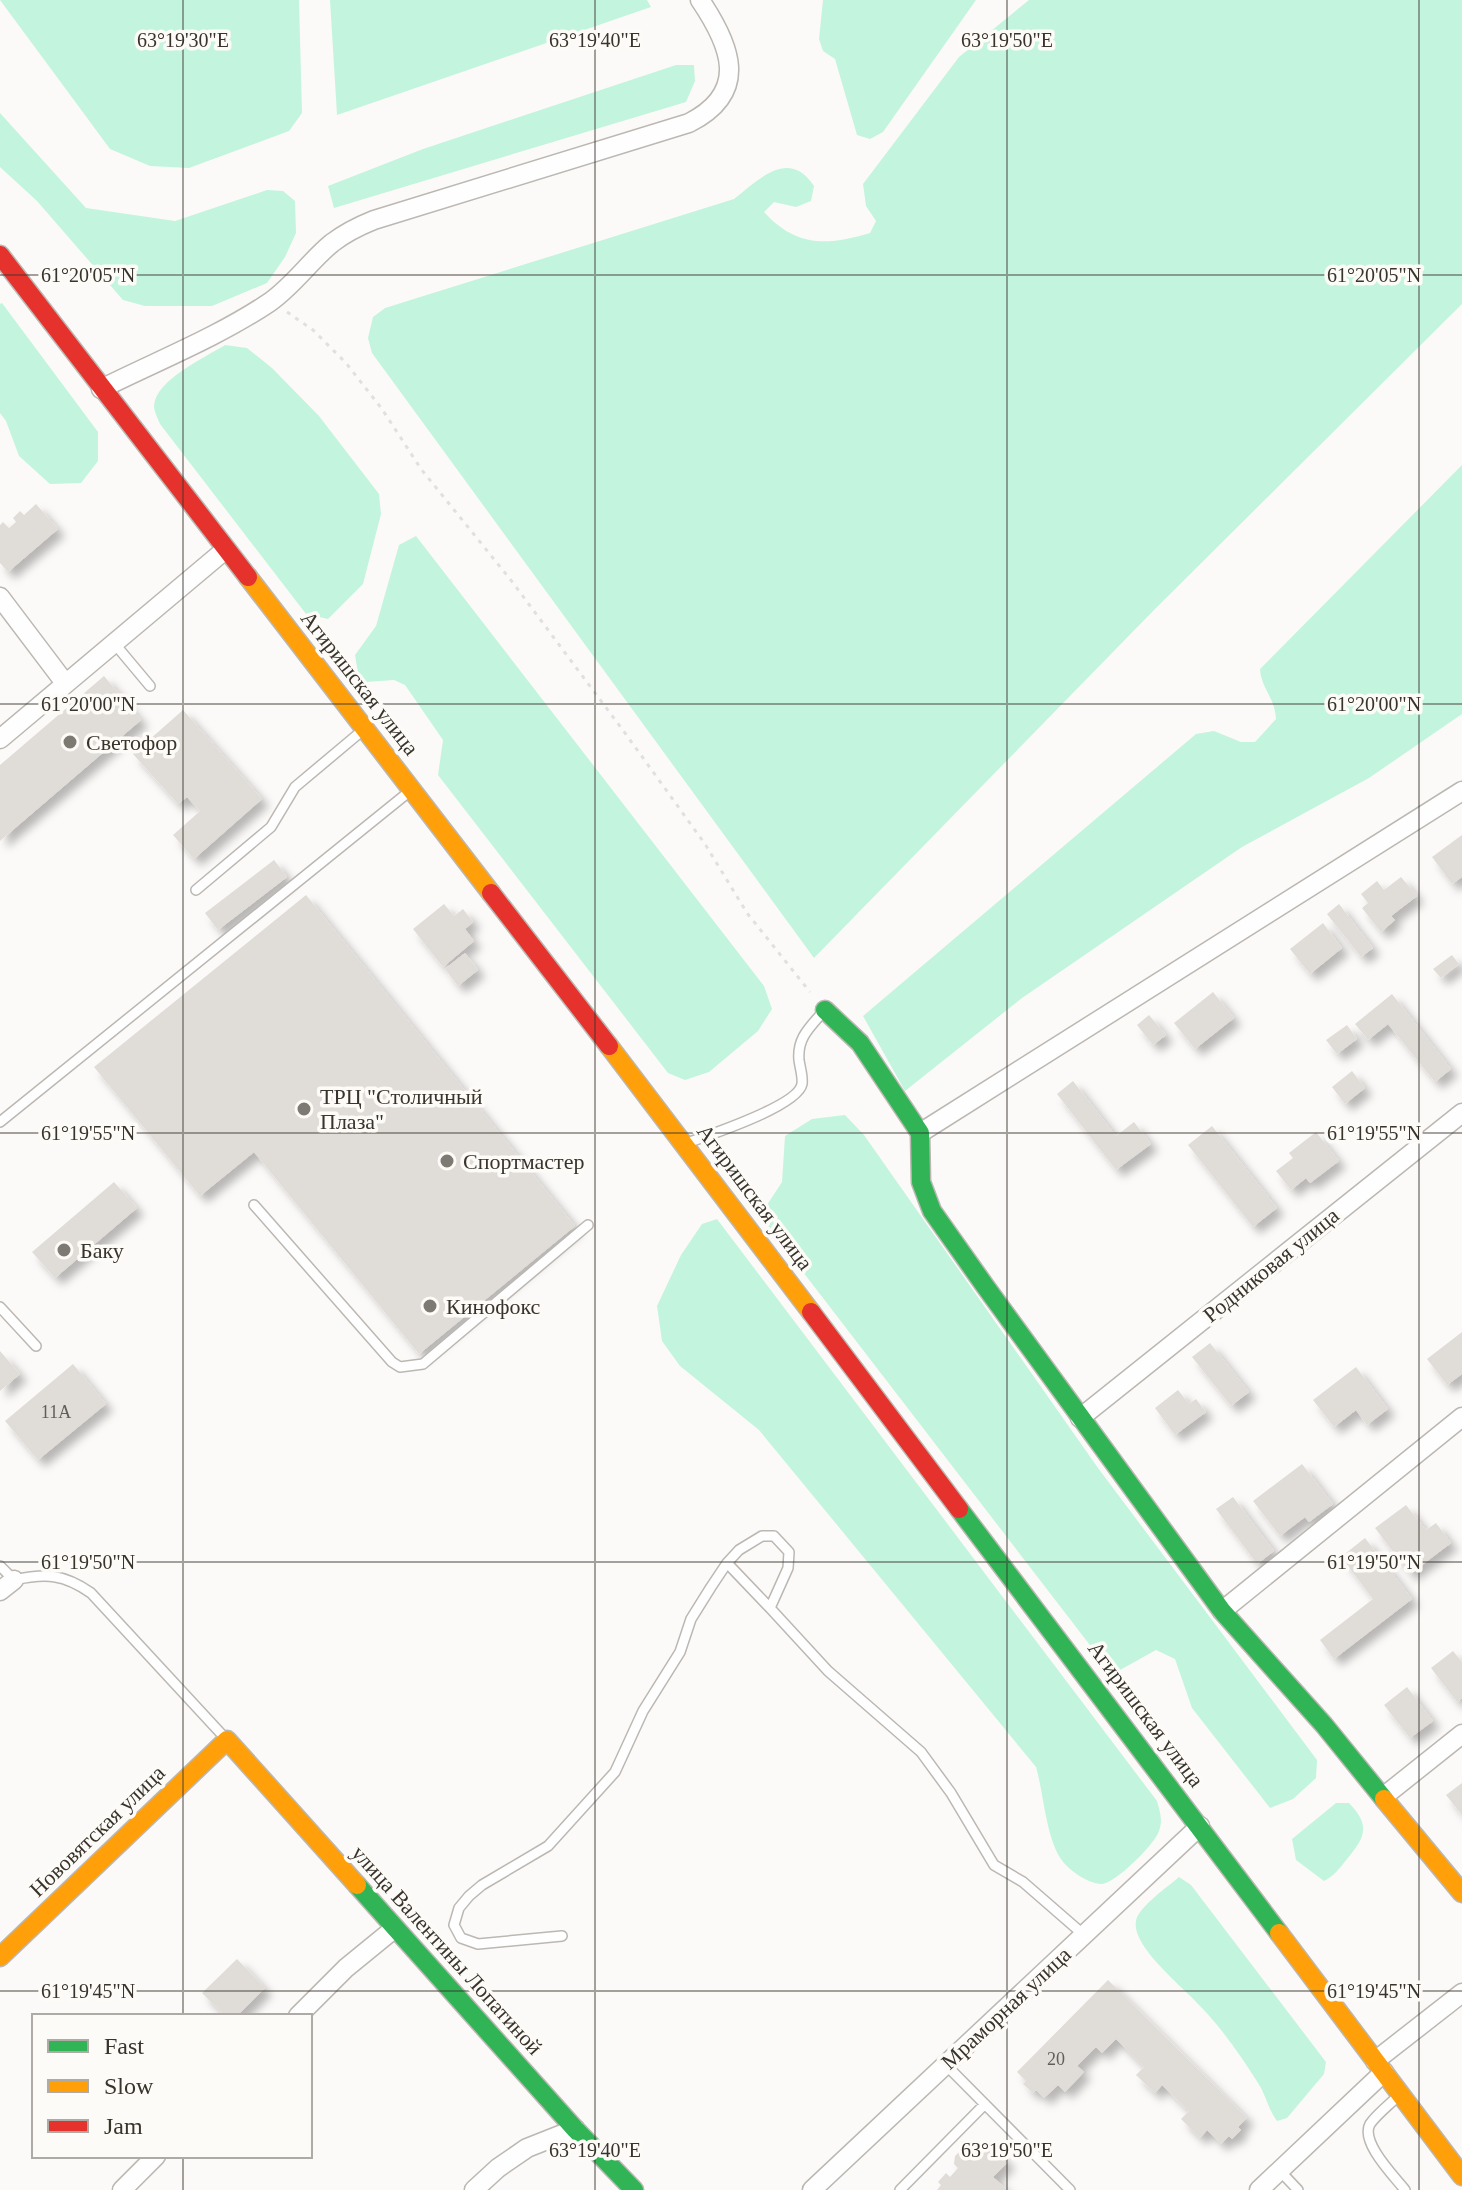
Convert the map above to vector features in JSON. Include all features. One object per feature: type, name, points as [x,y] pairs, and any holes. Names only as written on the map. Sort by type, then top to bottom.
[{"type":"street","points":[[101,389],[239,321],[271,301],[299,278],[329,245],[350,230],[389,215],[689,123],[707,113],[720,102],[727,85],[729,66],[726,45],[700,0]]},
{"type":"street","name":"Агиришская улица","points":[[0,255],[684,1144],[1462,2176]]},
{"type":"street","points":[[0,739],[225,550]]},
{"type":"street","points":[[0,597],[65,683]]},
{"type":"street","points":[[920,1133],[1462,791]]},
{"type":"street","points":[[825,1010],[860,1043],[920,1133],[921,1182],[932,1211],[1080,1418],[1222,1611],[1324,1725],[1462,1893]]},
{"type":"street","name":"Родниковая улица","points":[[1080,1418],[1462,1113]]},
{"type":"street","points":[[1222,1611],[1462,1417]]},
{"type":"street","points":[[1383,1797],[1462,1734]]},
{"type":"street","name":"улица Валентины Лопатиной","points":[[227,1740],[575,2129],[634,2190]]},
{"type":"street","name":"Нововятская улица","points":[[0,1957],[227,1740]]},
{"type":"street","name":"Мраморная улица","points":[[812,2190],[1200,1826]]},
{"type":"street","points":[[300,2014],[346,1968],[395,1928]]},
{"type":"street","points":[[1259,2190],[1380,2067],[1462,1993]]},
{"type":"street","points":[[474,2190],[527,2148],[575,2129]]},
{"type":"street","points":[[122,2190],[154,2158]]},
{"type":"lane","points":[[114,643],[150,686]]},
{"type":"lane","points":[[196,890],[271,827],[295,787],[365,728]]},
{"type":"lane","points":[[0,1122],[412,789]]},
{"type":"lane","points":[[684,1144],[796,1096],[802,1088],[800,1039],[825,1010]]},
{"type":"lane","points":[[254,1205],[392,1362],[400,1367],[413,1368],[423,1364],[588,1225]]},
{"type":"lane","points":[[0,1307],[36,1346]]},
{"type":"lane","points":[[562,1936],[478,1944],[461,1938],[454,1925],[459,1908],[469,1896],[548,1846],[615,1772],[643,1711],[680,1652],[691,1619],[727,1563],[739,1550],[762,1536],[774,1536],[784,1544],[790,1560],[770,1608]]},
{"type":"lane","points":[[727,1563],[828,1671],[921,1752],[951,1793],[994,1865],[1023,1882],[1084,1935]]},
{"type":"lane","points":[[0,1566],[7,1585],[33,1576],[52,1576],[72,1580],[91,1593],[227,1740]]},
{"type":"lane","points":[[946,2065],[1070,2190]]},
{"type":"lane","points":[[1400,2094],[1370,2125],[1367,2135],[1370,2144],[1405,2190]]},
{"type":"lane","points":[[900,2190],[985,2104]]},
{"type":"lane","points":[[1280,2171],[1298,2190]]},
{"type":"path","points":[[271,301],[313,330],[346,363],[382,409],[421,469],[510,579],[625,733],[705,844],[747,913],[825,1010]]},
{"type":"green space","points":[[0,0],[299,0],[302,113],[289,131],[189,168],[150,166],[110,149]]},
{"type":"green space","points":[[330,0],[647,0],[651,7],[337,115]]},
{"type":"green space","points":[[823,0],[976,0],[883,132],[870,139],[857,135],[835,59],[823,51],[819,39]]},
{"type":"green space","points":[[1029,0],[1462,0],[1462,304],[1154,610],[814,958],[372,353],[368,338],[373,317],[385,308],[734,199],[764,176],[784,168],[804,175],[814,186],[811,201],[796,207],[774,202],[764,212],[776,223],[788,232],[813,240],[840,240],[870,233],[876,221],[866,206],[863,184],[959,57]]},
{"type":"green space","points":[[676,65],[694,65],[695,81],[686,102],[334,208],[328,186],[423,149]]},
{"type":"green space","points":[[0,113],[86,208],[175,221],[267,190],[283,191],[295,201],[296,233],[285,257],[267,283],[212,306],[145,306],[123,300],[37,201],[0,167]]},
{"type":"green space","points":[[2,303],[98,432],[98,461],[81,483],[50,484],[19,456],[0,413]]},
{"type":"green space","points":[[225,345],[247,348],[272,368],[319,416],[379,494],[381,514],[363,584],[328,619],[306,614],[156,415],[154,406],[163,387],[183,370]]},
{"type":"green space","points":[[1462,465],[1462,714],[1369,778],[1242,847],[1022,998],[905,1091],[863,1016],[1196,734],[1214,731],[1241,742],[1255,742],[1276,719],[1260,669]]},
{"type":"green space","points":[[416,536],[764,986],[772,1009],[758,1031],[709,1072],[685,1080],[668,1073],[438,775],[443,740],[405,685],[394,680],[366,682],[358,673],[355,655],[376,626],[399,545]]},
{"type":"green space","points":[[845,1115],[864,1135],[1098,1468],[1317,1760],[1316,1778],[1293,1799],[1270,1808],[1192,1708],[1175,1659],[1156,1650],[1120,1670],[1106,1666],[763,1220],[765,1208],[782,1182],[785,1136],[812,1119]]},
{"type":"green space","points":[[717,1219],[1157,1801],[1161,1820],[1156,1837],[1133,1863],[1107,1883],[1090,1882],[1064,1863],[1049,1831],[1036,1767],[759,1430],[680,1366],[662,1341],[657,1306],[681,1255],[702,1224]]},
{"type":"green space","points":[[1336,1803],[1349,1803],[1360,1818],[1363,1831],[1337,1872],[1324,1881],[1296,1860],[1292,1839]]},
{"type":"green space","points":[[1179,1877],[1191,1885],[1326,2062],[1324,2074],[1287,2118],[1277,2121],[1261,2088],[1232,2044],[1142,1943],[1137,1931],[1138,1915]]},
{"type":"building","points":[[36,504],[58,529],[8,572],[0,563],[0,525],[3,522],[9,528],[16,522],[13,518],[20,511],[24,515]]},
{"type":"building","name":"Светофор","points":[[104,676],[141,720],[0,841],[0,765]]},
{"type":"building","points":[[183,710],[262,799],[194,859],[173,835],[200,811],[187,797],[178,804],[133,754]]},
{"type":"building","points":[[1462,835],[1462,877],[1452,884],[1432,857]]},
{"type":"building","points":[[274,860],[287,877],[218,930],[205,913]]},
{"type":"building","points":[[1401,877],[1417,896],[1391,916],[1395,920],[1381,932],[1362,908],[1368,903],[1361,894],[1377,881],[1384,890]]},
{"type":"building","name":"ТРЦ \"Столичный Плаза\"","points":[[306,895],[575,1226],[419,1354],[254,1152],[200,1196],[94,1067]]},
{"type":"building","points":[[444,904],[454,916],[463,909],[473,922],[465,929],[474,941],[443,967],[413,929]]},
{"type":"building","points":[[1339,904],[1373,948],[1361,957],[1327,914]]},
{"type":"building","points":[[1323,923],[1342,948],[1310,974],[1290,949]]},
{"type":"building","points":[[465,953],[478,970],[458,986],[445,969]]},
{"type":"building","points":[[1452,955],[1459,964],[1441,978],[1433,969]]},
{"type":"building","points":[[1213,992],[1234,1018],[1195,1049],[1174,1023]]},
{"type":"building","points":[[1392,994],[1451,1069],[1435,1082],[1388,1024],[1368,1040],[1355,1024]]},
{"type":"building","points":[[1149,1015],[1166,1035],[1153,1045],[1137,1025]]},
{"type":"building","points":[[1347,1025],[1357,1039],[1337,1054],[1326,1040]]},
{"type":"building","points":[[1352,1071],[1365,1088],[1345,1104],[1332,1087]]},
{"type":"building","points":[[1073,1081],[1116,1136],[1134,1122],[1151,1144],[1116,1170],[1057,1094]]},
{"type":"building","points":[[1212,1126],[1277,1208],[1253,1227],[1188,1145]]},
{"type":"building","points":[[1316,1132],[1339,1161],[1310,1183],[1306,1178],[1291,1190],[1276,1171],[1293,1158],[1289,1153]]},
{"type":"building","points":[[114,1182],[137,1208],[55,1278],[32,1252]]},
{"type":"building","points":[[1462,1332],[1462,1374],[1447,1385],[1427,1359]]},
{"type":"building","points":[[1210,1343],[1249,1392],[1231,1406],[1192,1357]]},
{"type":"building","points":[[0,1351],[20,1374],[0,1391]]},
{"type":"building","points":[[73,1364],[106,1404],[38,1460],[5,1421]]},
{"type":"building","points":[[1356,1367],[1388,1409],[1367,1425],[1356,1410],[1334,1427],[1313,1400]]},
{"type":"building","points":[[1178,1390],[1189,1404],[1196,1399],[1206,1412],[1175,1435],[1155,1408]]},
{"type":"building","points":[[1302,1464],[1333,1504],[1309,1522],[1305,1517],[1280,1536],[1253,1501]]},
{"type":"building","points":[[1233,1497],[1274,1551],[1257,1564],[1216,1509]]},
{"type":"building","points":[[1406,1505],[1426,1530],[1436,1523],[1451,1543],[1410,1574],[1375,1528]]},
{"type":"building","points":[[1365,1538],[1412,1599],[1334,1659],[1320,1640],[1373,1599],[1341,1557]]},
{"type":"building","points":[[1453,1651],[1462,1662],[1462,1698],[1457,1702],[1431,1668]]},
{"type":"building","points":[[1407,1687],[1433,1721],[1410,1738],[1384,1705]]},
{"type":"building","points":[[1462,1783],[1462,1815],[1446,1795]]},
{"type":"building","points":[[237,1959],[265,1988],[239,2014],[223,2014],[202,1993]]},
{"type":"building","points":[[1108,1980],[1247,2118],[1232,2139],[1229,2136],[1221,2144],[1207,2130],[1200,2138],[1181,2119],[1189,2111],[1162,2085],[1155,2093],[1136,2075],[1144,2067],[1116,2039],[1102,2053],[1096,2047],[1077,2066],[1084,2072],[1065,2092],[1058,2085],[1044,2098],[1023,2084],[1026,2081],[1017,2072]]},
{"type":"building","points":[[986,2140],[1008,2162],[993,2177],[1007,2190],[937,2190],[941,2185],[938,2182],[946,2173],[950,2177],[958,2168],[954,2164],[955,2156],[962,2149],[973,2153]]},
{"type":"traffic: fast","points":[[825,1010],[860,1043],[920,1133],[921,1182],[932,1211],[985,1286],[1222,1611],[1324,1725],[1384,1799]]},
{"type":"traffic: fast","points":[[959,1509],[1279,1933]]},
{"type":"traffic: fast","points":[[357,1885],[575,2129],[634,2190]]},
{"type":"traffic: slow","points":[[248,577],[491,893]]},
{"type":"traffic: slow","points":[[609,1046],[811,1312]]},
{"type":"traffic: slow","points":[[0,1957],[227,1740],[357,1885]]},
{"type":"traffic: slow","points":[[1384,1799],[1462,1893]]},
{"type":"traffic: slow","points":[[1279,1933],[1462,2176]]},
{"type":"traffic: jam","points":[[0,255],[248,577]]},
{"type":"traffic: jam","points":[[491,893],[609,1046]]},
{"type":"traffic: jam","points":[[811,1312],[959,1509]]},
{"type":"place","name":"Светофор","points":[[70,742]]},
{"type":"place","name":"ТРЦ \"Столичный Плаза\"","points":[[304,1109]]},
{"type":"place","name":"Спортмастер","points":[[447,1161]]},
{"type":"place","name":"Баку","points":[[64,1250]]},
{"type":"place","name":"Кинофокс","points":[[430,1306]]}]
